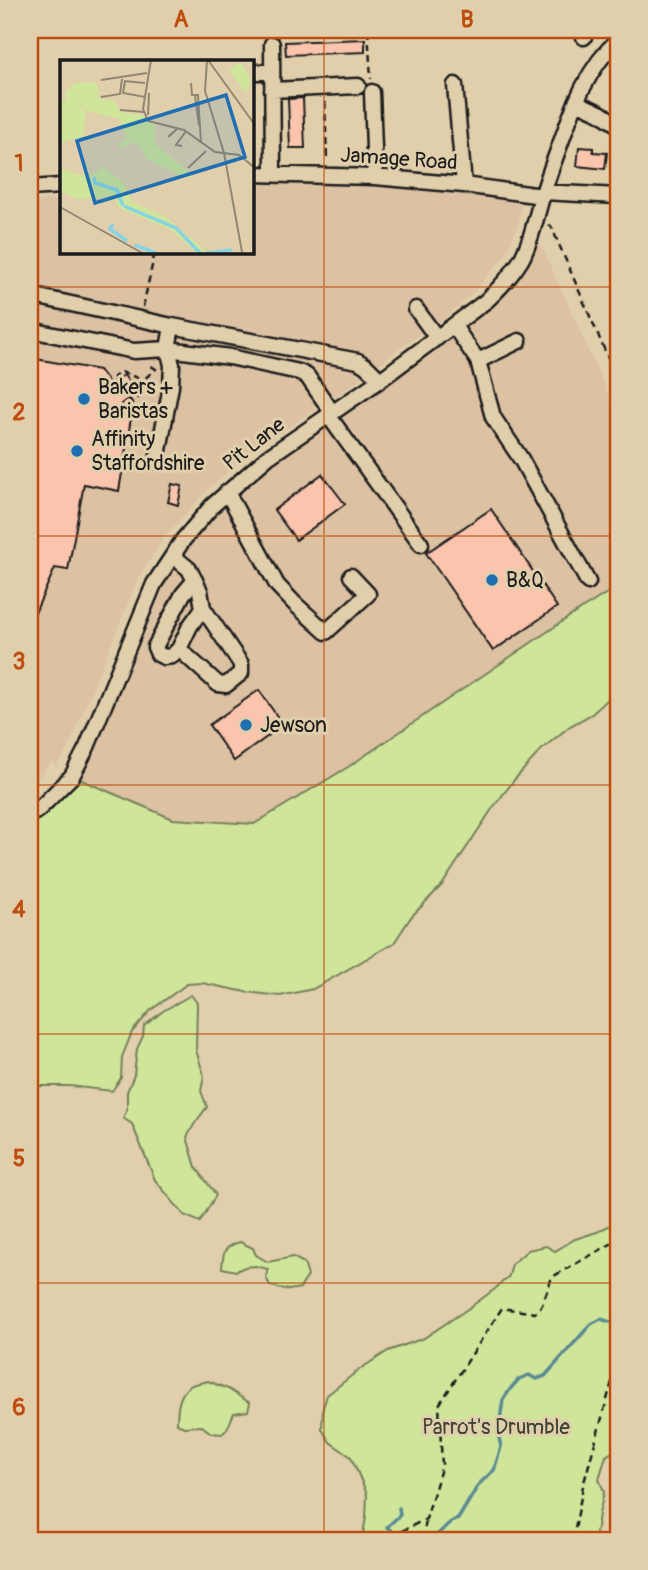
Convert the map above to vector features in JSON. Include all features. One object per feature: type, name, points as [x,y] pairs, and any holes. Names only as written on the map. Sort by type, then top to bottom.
[{"type":"street","name":"Pit Lane","points":[[30,815],[72,776],[87,747],[154,584],[212,506],[268,457],[454,326],[499,290],[512,273],[522,258],[586,79],[607,50],[618,40]]},
{"type":"street","points":[[272,44],[273,173]]},
{"type":"street","points":[[254,72],[272,72]]},
{"type":"street","points":[[455,85],[464,185]]},
{"type":"street","points":[[272,90],[358,86]]},
{"type":"street","points":[[372,92],[375,177]]},
{"type":"street","points":[[576,102],[618,125]]},
{"type":"street","name":"Jamage Road","points":[[254,174],[375,177],[543,194],[618,195]]},
{"type":"street","points":[[30,188],[60,186]]},
{"type":"street","points":[[30,295],[172,326],[358,361],[380,380]]},
{"type":"street","points":[[416,309],[437,338]]},
{"type":"street","points":[[157,461],[171,386],[172,365],[167,349],[172,326]]},
{"type":"street","points":[[454,326],[478,361],[493,418],[521,458],[588,582]]},
{"type":"street","points":[[30,330],[134,351],[167,349],[230,357],[307,376],[421,544]]},
{"type":"street","points":[[230,357],[234,338]]},
{"type":"street","points":[[478,361],[519,341]]},
{"type":"street","points":[[227,492],[277,585],[326,632],[368,594],[351,576]]},
{"type":"street","points":[[173,556],[189,569],[200,591],[203,608],[241,664],[241,673],[226,685],[218,684],[179,649]]},
{"type":"street","points":[[195,580],[183,594],[155,647],[158,654],[164,657],[172,656],[179,649],[190,626],[203,608]]},
{"type":"path","points":[[368,30],[372,92]]},
{"type":"path","points":[[324,88],[328,175]]},
{"type":"path","points":[[535,221],[551,226],[618,380]]},
{"type":"path","points":[[116,380],[114,377],[121,372],[143,380],[139,397],[132,403],[129,398]]},
{"type":"path","points":[[425,1540],[426,1518],[442,1465],[439,1405],[502,1308],[535,1313],[542,1306],[552,1277],[618,1240]]},
{"type":"path","points":[[573,1540],[583,1486],[612,1378],[618,1372]]},
{"type":"path","points":[[394,1539],[398,1532],[426,1518]]},
{"type":"shaded area","points":[[254,181],[381,186],[500,197],[521,204],[519,223],[506,254],[471,295],[444,319],[404,345],[348,388],[247,455],[213,484],[162,540],[138,579],[67,751],[55,767],[52,761],[30,787],[30,203],[60,198],[60,254],[254,254]]},
{"type":"shaded area","points":[[530,239],[542,247],[618,416],[618,586],[348,767],[254,824],[173,819],[72,776],[154,584],[212,506],[486,301]]},
{"type":"green space","points":[[618,586],[618,690],[592,714],[570,726],[542,749],[515,779],[442,885],[411,917],[394,943],[313,989],[280,996],[202,983],[187,984],[151,1010],[132,1032],[122,1057],[121,1078],[112,1091],[69,1086],[30,1086],[30,815],[72,776],[173,819],[254,824],[348,767]]},
{"type":"green space","points":[[191,995],[197,1003],[196,1050],[204,1076],[201,1091],[207,1107],[187,1137],[196,1167],[216,1195],[200,1222],[184,1215],[155,1180],[132,1124],[123,1118],[127,1110],[127,1092],[134,1075],[137,1049],[144,1026]]},
{"type":"green space","name":"Parrot's Drumble","points":[[618,1221],[618,1451],[606,1456],[599,1479],[604,1492],[595,1540],[362,1540],[367,1494],[351,1457],[330,1442],[322,1429],[327,1395],[388,1351],[424,1338],[469,1308],[509,1276],[512,1264],[528,1250],[546,1246],[555,1251],[575,1239]]},
{"type":"green space","points":[[240,1242],[253,1248],[256,1255],[268,1262],[293,1257],[304,1263],[308,1276],[300,1288],[289,1290],[270,1286],[266,1277],[268,1269],[255,1266],[236,1271],[222,1268],[225,1250]]},
{"type":"green space","points":[[208,1381],[228,1389],[250,1403],[248,1411],[234,1413],[222,1434],[211,1433],[202,1426],[184,1427],[177,1424],[183,1393],[192,1385]]},
{"type":"building","points":[[365,39],[365,52],[286,55],[285,42]]},
{"type":"building","points":[[303,98],[305,148],[290,148],[288,99]]},
{"type":"building","points":[[579,147],[607,153],[605,169],[577,166]]},
{"type":"building","name":"Affinity Staffordshire","points":[[30,358],[99,370],[110,384],[124,375],[136,393],[121,404],[131,418],[119,491],[84,484],[68,570],[55,568],[30,624]]},
{"type":"building","points":[[322,474],[345,504],[296,540],[274,510]]},
{"type":"building","points":[[172,484],[182,486],[178,505],[168,502]]},
{"type":"building","name":"B&Q","points":[[491,509],[557,607],[493,651],[426,553]]},
{"type":"building","name":"Jewson","points":[[259,690],[283,725],[234,761],[209,725]]},
{"type":"waterway","points":[[399,1508],[400,1515],[387,1527],[399,1538],[430,1538],[458,1519],[479,1484],[494,1470],[501,1447],[498,1433],[503,1400],[511,1388],[519,1379],[529,1375],[536,1379],[545,1376],[591,1324],[601,1319],[610,1322],[618,1320]]},
{"type":"place","name":"Bakers + Baristas","points":[[84,399]]},
{"type":"place","name":"Affinity Staffordshire","points":[[77,451]]},
{"type":"place","name":"B&Q","points":[[492,580]]},
{"type":"place","name":"Jewson","points":[[246,725]]}]
